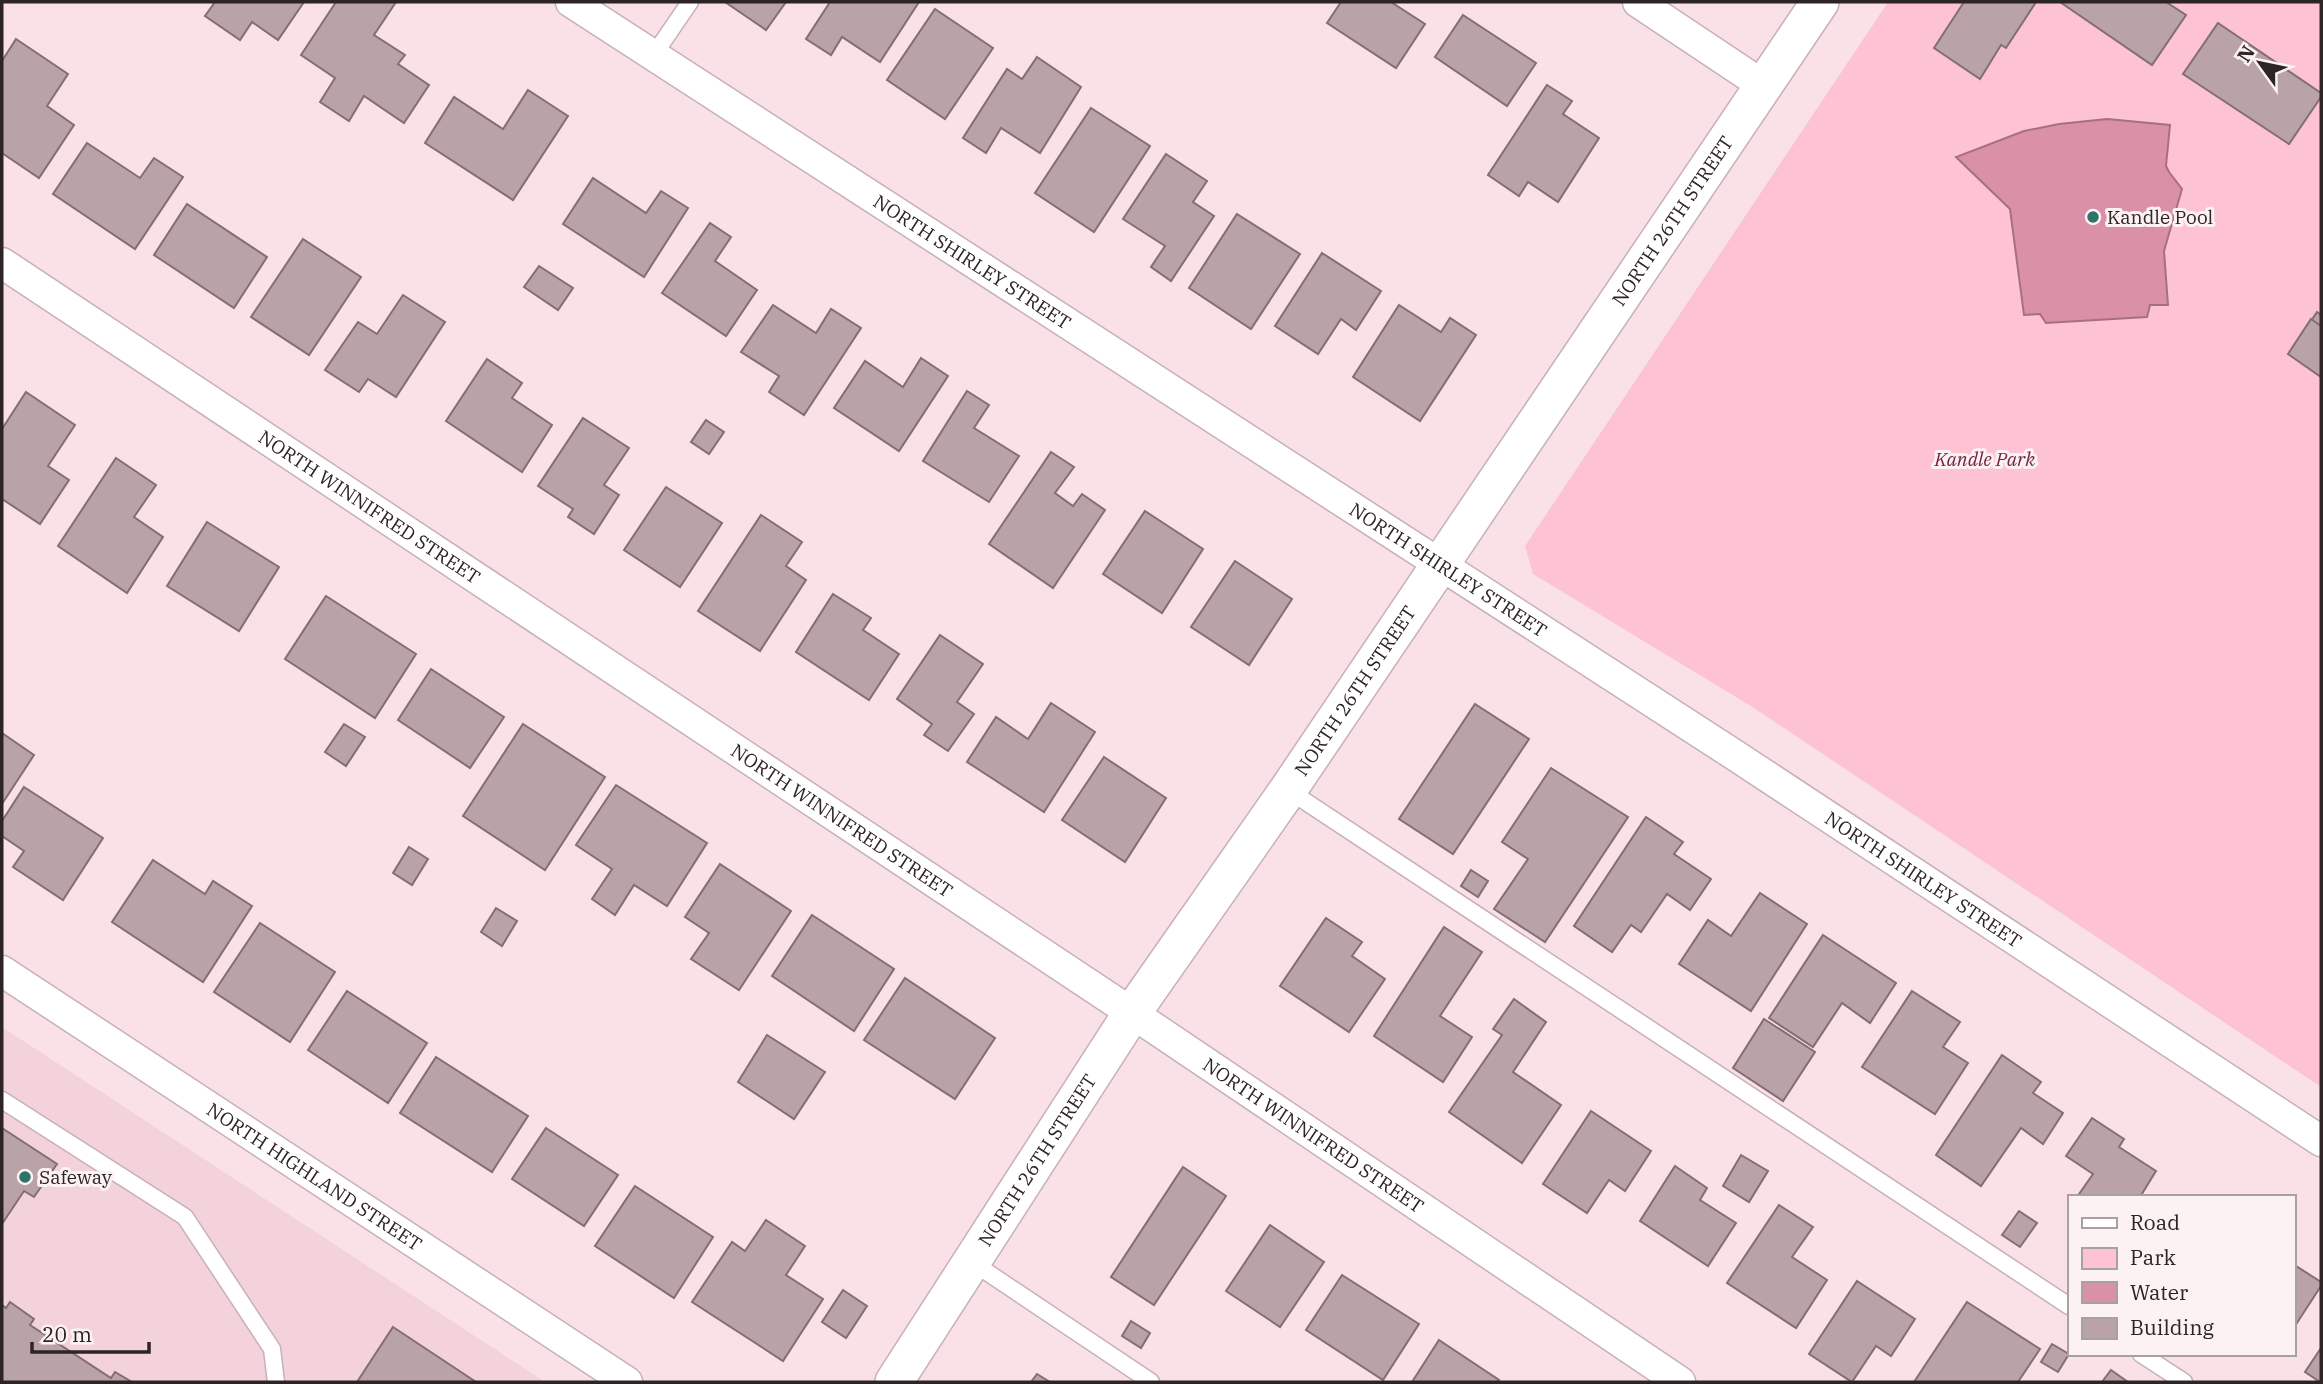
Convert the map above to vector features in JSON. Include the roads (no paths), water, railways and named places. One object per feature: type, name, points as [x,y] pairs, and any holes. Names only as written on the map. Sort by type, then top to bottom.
[{"type":"street","name":"NORTH SHIRLEY STREET","points":[[571,2],[1741,759],[2321,1140]]},
{"type":"street","points":[[1637,2],[1765,86]]},
{"type":"street","name":"NORTH 26TH STREET","points":[[894,1382],[1132,1013],[1288,790],[1820,2]]},
{"type":"street","name":"NORTH WINNIFRED STREET","points":[[2,264],[1132,1013],[1680,1382]]},
{"type":"street","name":"NORTH HIGHLAND STREET","points":[[2,971],[627,1382]]},
{"type":"lane","points":[[653,57],[690,2]]},
{"type":"lane","points":[[1288,790],[2068,1305]]},
{"type":"lane","points":[[2,1100],[185,1217],[272,1349],[276,1382]]},
{"type":"lane","points":[[972,1262],[1151,1382]]},
{"type":"lane","points":[[2144,1356],[2184,1382]]},
{"type":"water","name":"Kandle Pool","points":[[2107,119],[2170,125],[2166,166],[2182,189],[2164,251],[2168,305],[2150,305],[2147,317],[2046,323],[2040,314],[2024,315],[2010,209],[1956,157],[2024,131]]},
{"type":"place","name":"Kandle Pool","points":[[2093,217]]},
{"type":"place","name":"Safeway","points":[[25,1177]]},
{"type":"park label","name":"Kandle Park","points":[[1985,459]]}]
